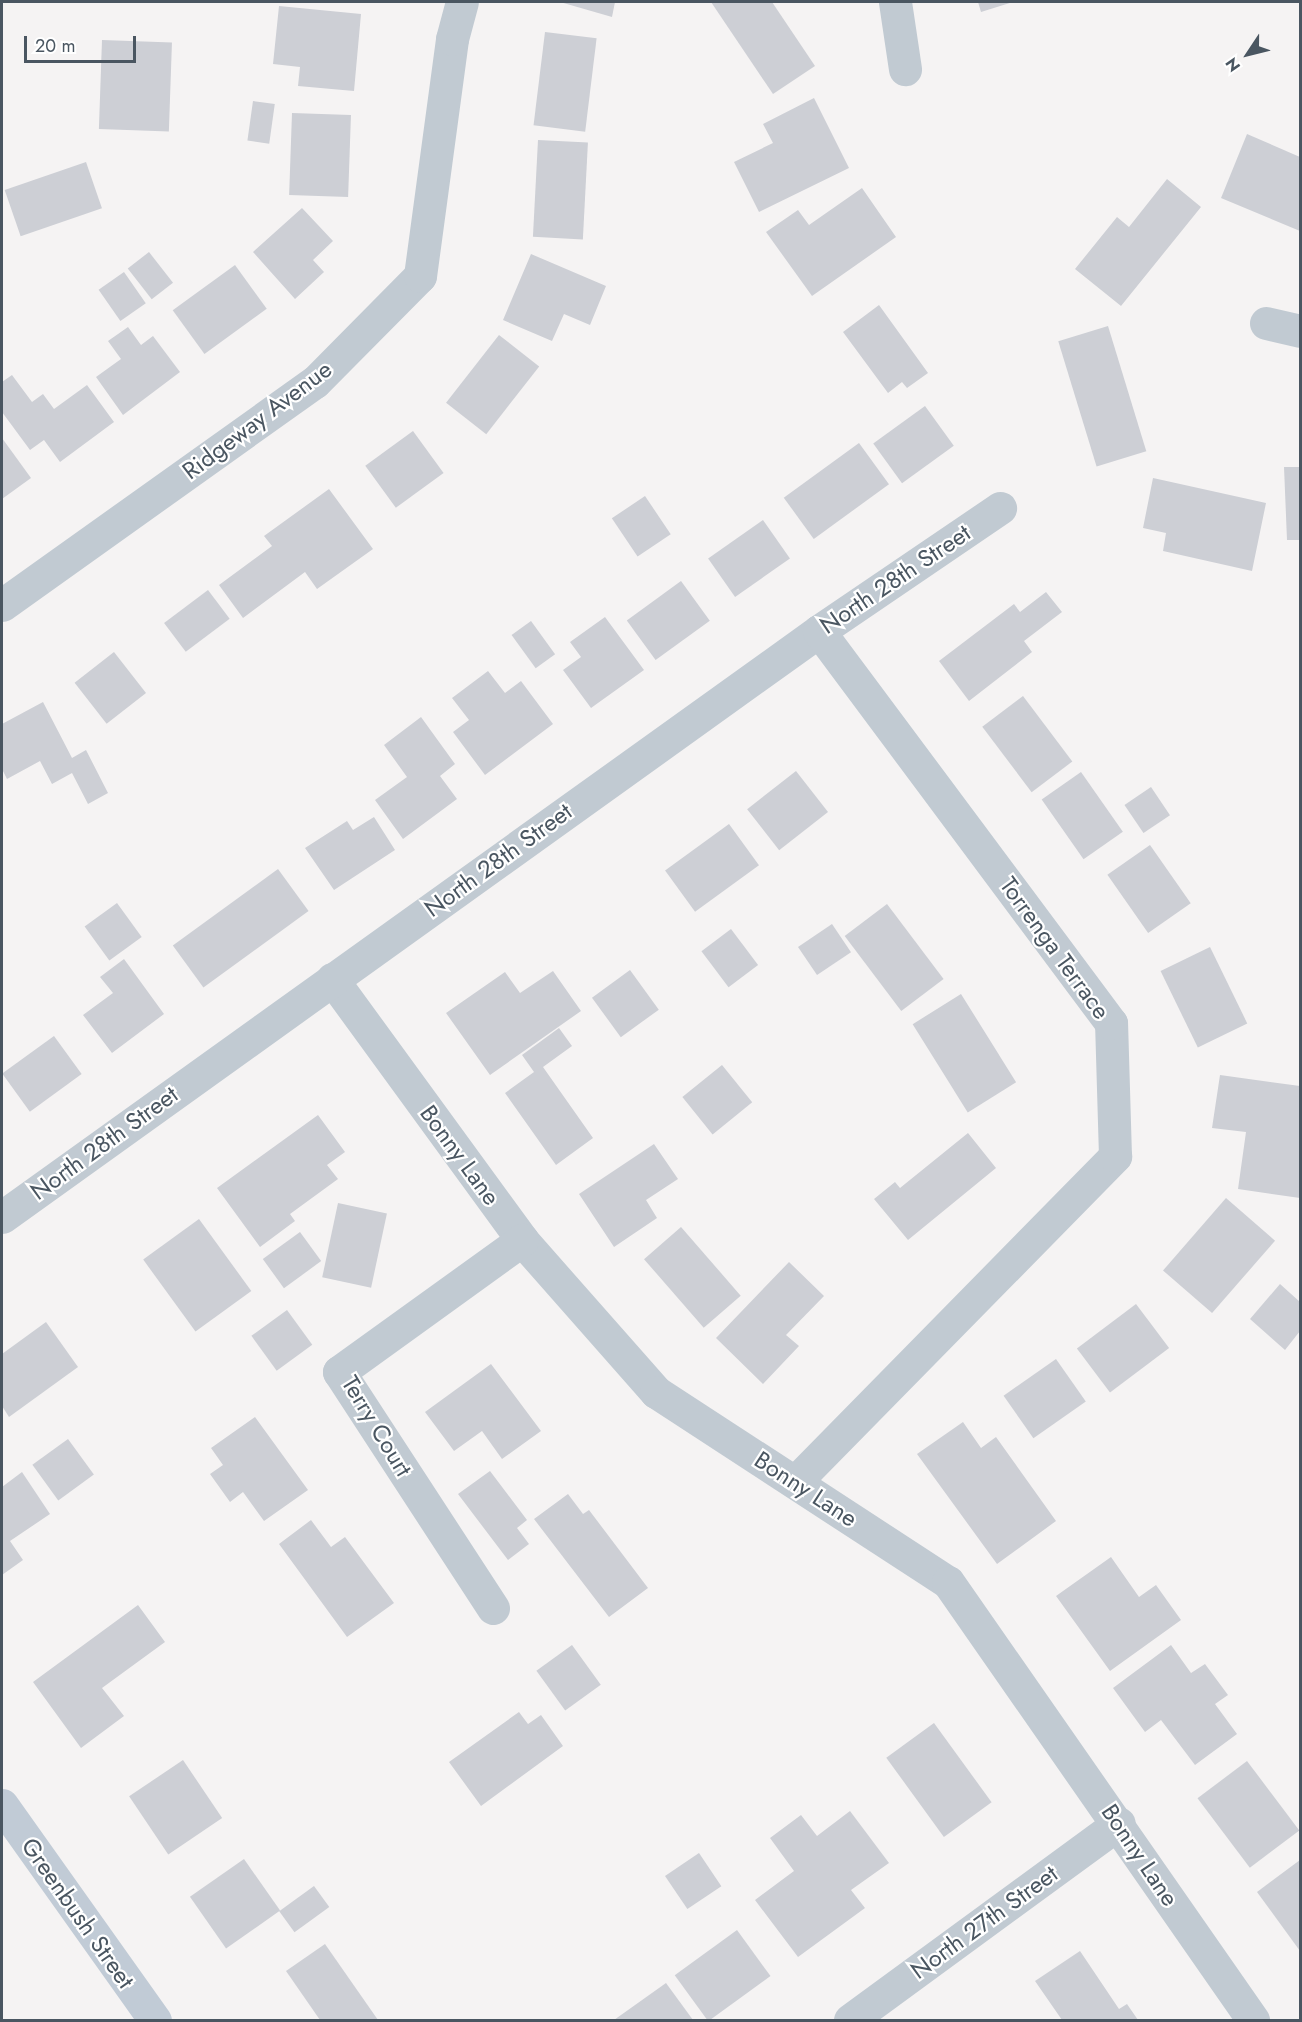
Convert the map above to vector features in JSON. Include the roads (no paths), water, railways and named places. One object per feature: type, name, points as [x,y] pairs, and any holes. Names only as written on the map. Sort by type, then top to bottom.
[{"type":"main road","name":"Greenbush Street","points":[[2,1806],[155,2020]]},
{"type":"street","name":"Ridgeway Avenue","points":[[2,605],[315,382],[420,276],[452,39],[462,2]]},
{"type":"street","points":[[895,2],[905,69]]},
{"type":"street","points":[[1266,323],[1300,331]]},
{"type":"street","name":"North 28th Street","points":[[2,1217],[819,631],[1000,508]]},
{"type":"street","name":"Torrenga Terrace","points":[[795,1482],[1115,1156],[1111,1023],[819,631]]},
{"type":"street","name":"Bonny Lane","points":[[332,979],[522,1240],[656,1392],[948,1582],[1119,1823],[1252,2020]]},
{"type":"street","name":"Terry Court","points":[[493,1608],[339,1372],[522,1240]]},
{"type":"street","name":"North 27th Street","points":[[850,2020],[1119,1823]]}]
